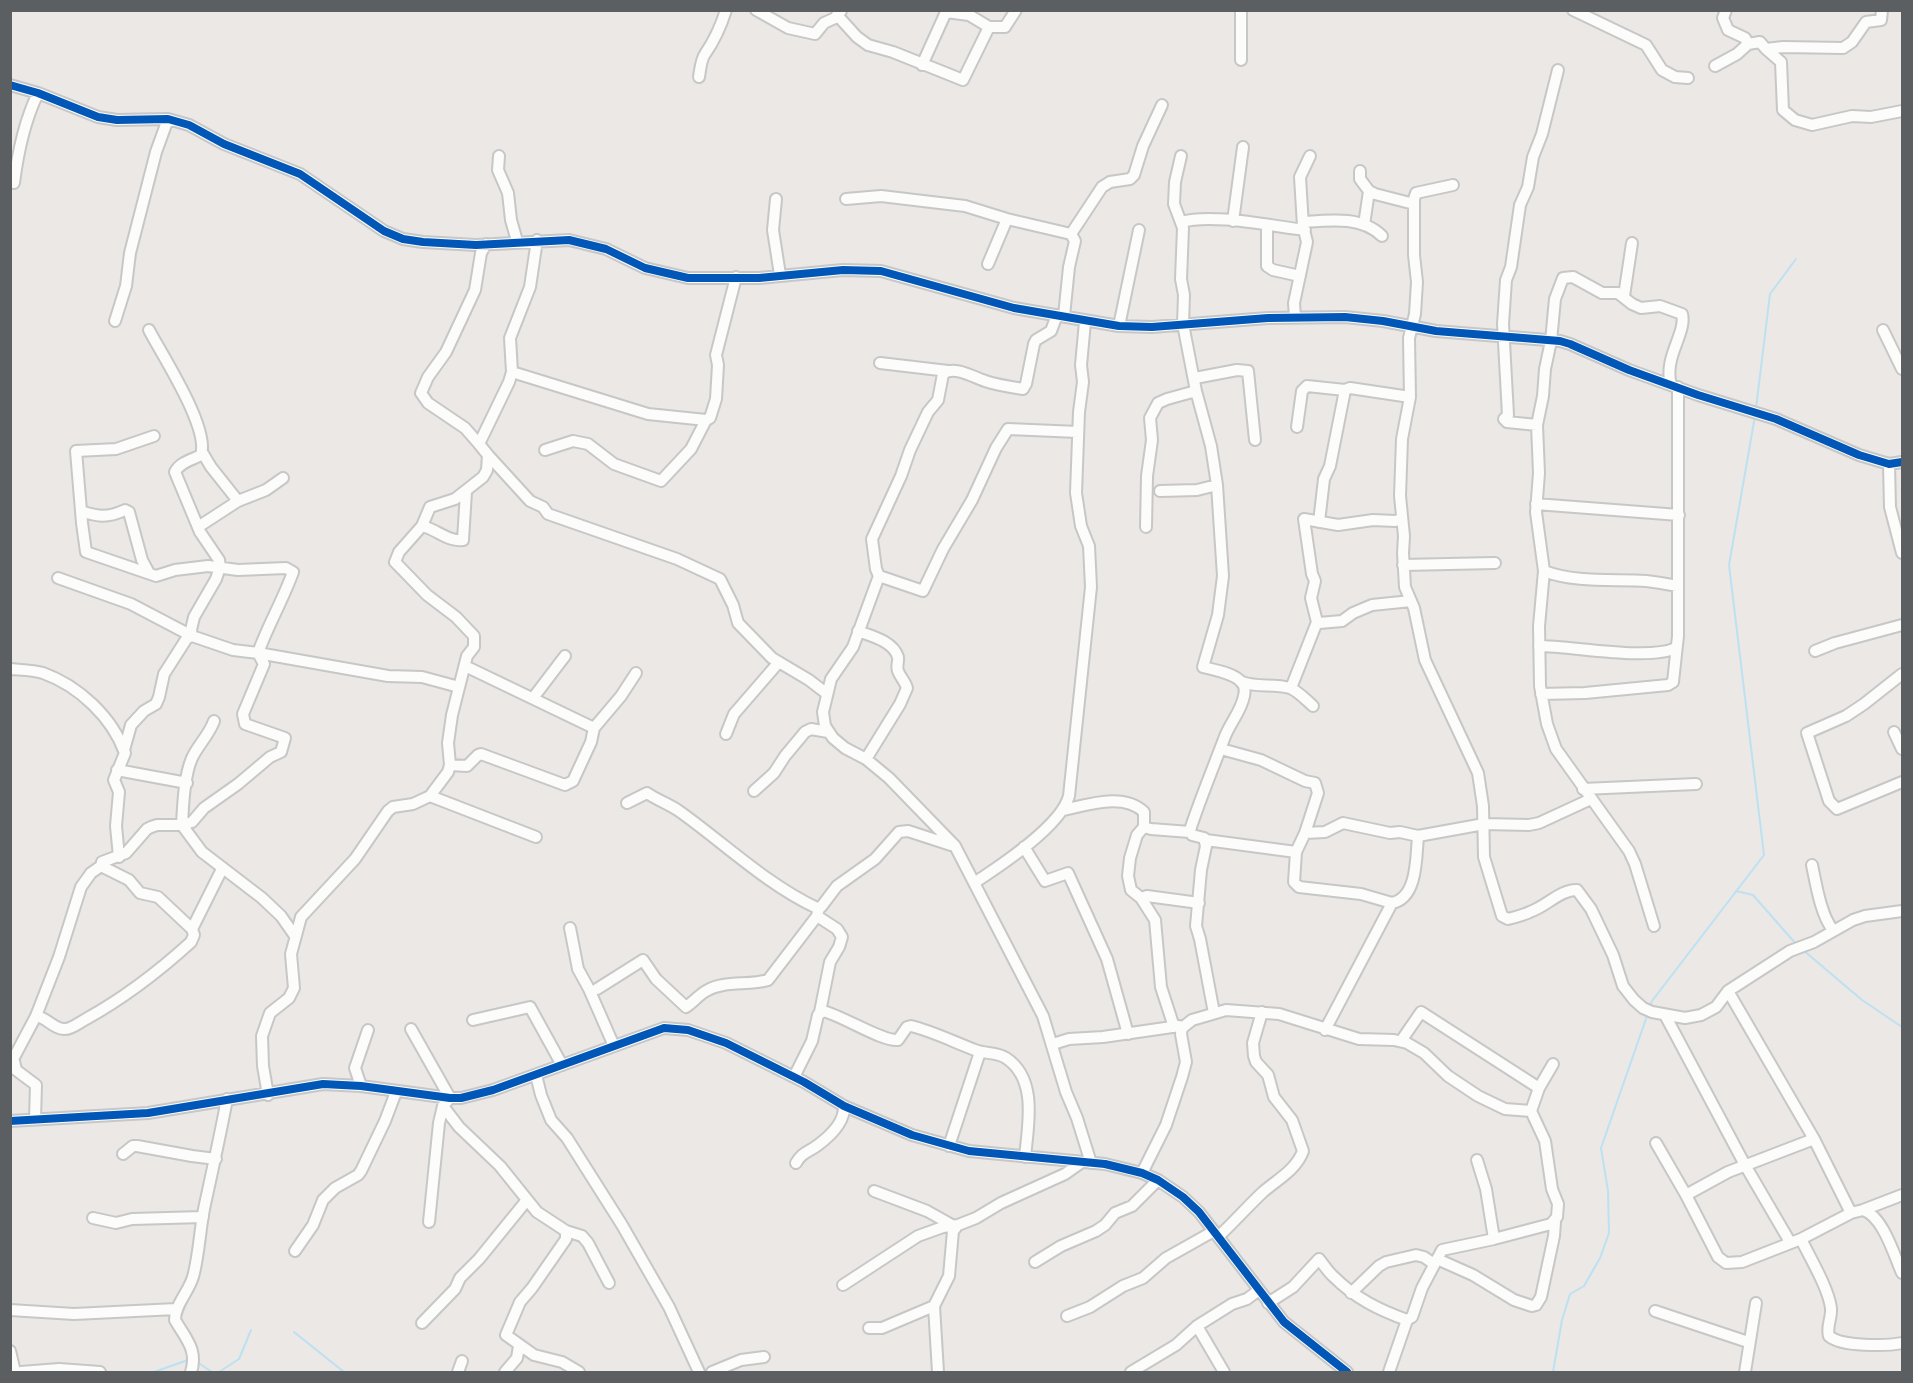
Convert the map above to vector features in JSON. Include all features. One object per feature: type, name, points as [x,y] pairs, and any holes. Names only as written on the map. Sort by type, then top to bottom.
[{"type":"street","points":[[699,77],[705,54],[711,48],[726,10]]},
{"type":"street","points":[[756,10],[788,28],[815,34],[824,23],[839,13],[857,38],[868,45],[893,52],[963,80],[989,27]]},
{"type":"street","points":[[922,65],[946,12],[969,15],[989,27],[1005,27],[1016,10]]},
{"type":"street","points":[[1240,60],[1241,10]]},
{"type":"street","points":[[1573,10],[1646,45],[1662,70],[1675,77],[1688,78]]},
{"type":"street","points":[[1726,10],[1723,18],[1728,30],[1745,38],[1748,44]]},
{"type":"street","points":[[1766,50],[1783,47],[1843,48],[1852,42],[1866,22],[1881,20],[1882,10]]},
{"type":"street","points":[[1715,66],[1737,54],[1748,44],[1760,42],[1781,62],[1782,110],[1804,124],[1812,125],[1852,116],[1871,117],[1902,111]]},
{"type":"street","points":[[1537,425],[1507,422],[1504,419],[1508,415],[1504,338],[1506,280],[1511,267],[1520,205],[1528,187],[1533,157],[1542,134],[1558,70]]},
{"type":"street","points":[[10,86],[38,93],[98,117],[117,120],[168,119],[189,125],[224,144],[300,174],[392,235],[423,242],[486,244],[537,240],[577,241],[606,249],[645,268],[676,277],[736,278],[843,270],[881,271],[1014,308],[1082,318],[1085,322],[1119,326],[1152,327],[1295,317],[1345,317],[1436,331],[1551,340],[1570,344],[1629,370],[1674,386],[1776,419],[1859,455],[1889,464],[1902,462]]},
{"type":"street","points":[[14,183],[20,141],[29,111],[38,93]]},
{"type":"street","points":[[1071,234],[1102,187],[1110,182],[1134,175],[1143,146],[1162,105]]},
{"type":"street","points":[[116,321],[126,286],[130,253],[156,152],[168,119]]},
{"type":"street","points":[[1233,221],[1243,147]]},
{"type":"street","points":[[499,156],[498,170],[508,193],[511,220],[517,241]]},
{"type":"street","points":[[1181,156],[1175,182],[1174,204],[1183,228],[1181,279],[1184,295],[1183,324],[1217,485],[1223,576],[1218,615],[1203,667],[1229,675],[1250,685],[1291,688],[1313,706]]},
{"type":"street","points":[[1295,317],[1294,303],[1307,242],[1300,177],[1310,156]]},
{"type":"street","points":[[1360,171],[1360,179],[1369,191],[1414,204]]},
{"type":"street","points":[[1453,185],[1416,194],[1414,204],[1414,255],[1418,282],[1415,314],[1411,326],[1410,397],[1402,440],[1400,496],[1404,536],[1403,565],[1405,587],[1412,601],[1425,660],[1478,773],[1485,857],[1502,916],[1508,919],[1534,911],[1569,891],[1577,890],[1591,909],[1613,956],[1623,986],[1643,1008],[1685,1018],[1701,1015],[1716,1007],[1728,991],[1790,951],[1814,942],[1833,930],[1865,916],[1900,912],[1902,924]]},
{"type":"street","points":[[1364,225],[1369,191]]},
{"type":"street","points":[[846,200],[881,196],[965,206],[1007,219],[1071,234],[1075,241],[1061,315],[1051,331],[1036,340],[1023,389],[948,371],[880,363]]},
{"type":"street","points":[[776,199],[773,230],[780,275]]},
{"type":"street","points":[[988,264],[1007,219]]},
{"type":"street","points":[[1181,222],[1195,219],[1267,226],[1304,226],[1334,219],[1373,227],[1382,236]]},
{"type":"street","points":[[1267,226],[1267,266],[1273,270],[1300,276]]},
{"type":"street","points":[[1119,326],[1139,230]]},
{"type":"street","points":[[479,444],[495,414],[512,372],[510,338],[530,287],[537,240]]},
{"type":"street","points":[[536,256],[559,240]]},
{"type":"street","points":[[1624,296],[1632,243]]},
{"type":"street","points":[[486,244],[481,253],[475,290],[446,352],[428,377],[421,393],[428,403],[465,428],[530,501],[543,507],[548,514],[677,559],[720,579],[733,604],[738,623],[779,662],[826,693]]},
{"type":"street","points":[[1541,694],[1585,693],[1668,685],[1673,682],[1677,658],[1679,516],[1674,386],[1668,373],[1675,343],[1683,324],[1682,314],[1660,306],[1641,308],[1618,293],[1598,292],[1591,285],[1573,277],[1563,278],[1555,299],[1551,340],[1537,425],[1539,473],[1536,504],[1544,571],[1539,646],[1541,694],[1547,724],[1556,749],[1629,851],[1654,926]]},
{"type":"street","points":[[545,450],[573,441],[588,444],[614,464],[660,481],[691,449],[706,420],[710,418],[716,399],[717,350],[736,278]]},
{"type":"street","points":[[974,883],[1024,847],[1063,810],[1069,796],[1091,586],[1089,546],[1081,526],[1076,493],[1085,322]]},
{"type":"street","points":[[149,330],[188,400],[202,452],[237,501]]},
{"type":"street","points":[[1883,330],[1902,369]]},
{"type":"street","points":[[1195,378],[1237,370],[1248,371],[1255,440]]},
{"type":"street","points":[[948,371],[943,374],[938,400],[928,412],[872,539],[879,576],[852,647],[836,670],[826,693],[823,721],[828,732],[845,748],[866,759],[889,778],[955,846],[1043,1016],[1087,1162]]},
{"type":"street","points":[[512,372],[648,414],[706,420]]},
{"type":"street","points":[[1298,427],[1302,391],[1307,386],[1345,390],[1350,388],[1410,397]]},
{"type":"street","points":[[1318,522],[1324,479],[1330,466],[1345,390]]},
{"type":"street","points":[[1146,527],[1147,476],[1152,440],[1150,418],[1158,403],[1196,392]]},
{"type":"street","points":[[879,576],[923,591],[943,549],[972,500],[996,448],[1008,429],[1078,432]]},
{"type":"street","points":[[35,1119],[36,1085],[16,1070],[12,1063],[21,1041],[36,1016],[66,939],[81,887],[91,873],[101,866],[102,862],[132,848],[142,834],[151,827],[192,822],[204,808],[270,757],[281,752],[285,743],[285,738],[244,724],[243,714],[264,664],[258,653],[293,572],[286,568],[238,570],[208,566],[175,570],[156,576],[86,552],[76,451],[116,449],[154,436]]},
{"type":"street","points":[[192,636],[194,616],[212,587],[220,567],[216,553],[200,532],[175,472],[184,462],[200,456],[202,452]]},
{"type":"street","points":[[268,1095],[263,1066],[262,1036],[270,1012],[289,998],[294,988],[291,954],[304,911],[355,859],[388,811],[393,807],[414,804],[430,796],[442,781],[450,765],[449,733],[465,666],[474,647],[474,636],[471,631],[428,596],[395,561],[399,552],[422,526],[430,507],[455,499],[483,477],[487,470],[488,455]]},
{"type":"street","points":[[1889,464],[1890,507],[1902,553]]},
{"type":"street","points":[[198,527],[237,501],[266,490],[283,478]]},
{"type":"street","points":[[1160,490],[1197,490],[1217,485]]},
{"type":"street","points":[[422,526],[458,541],[463,540],[466,492]]},
{"type":"street","points":[[1536,504],[1679,516]]},
{"type":"street","points":[[81,511],[102,517],[112,516],[125,510],[129,512],[142,560],[149,573]]},
{"type":"street","points":[[1291,688],[1317,622],[1311,598],[1315,581],[1304,519],[1338,525],[1402,519]]},
{"type":"street","points":[[1403,565],[1495,563]]},
{"type":"street","points":[[1544,571],[1553,575],[1678,586]]},
{"type":"street","points":[[58,578],[131,604],[192,636],[233,650],[388,676],[422,677],[459,687]]},
{"type":"street","points":[[1317,622],[1342,621],[1372,605],[1412,601]]},
{"type":"street","points":[[1815,651],[1835,643],[1902,625]]},
{"type":"street","points":[[858,631],[874,636],[891,646],[898,655],[897,670],[903,677],[907,688],[900,704],[866,759]]},
{"type":"street","points":[[119,856],[116,826],[119,792],[114,780],[123,758],[131,725],[144,711],[156,704],[164,674],[187,638],[192,636]]},
{"type":"street","points":[[1539,646],[1636,653],[1676,648]]},
{"type":"street","points":[[533,698],[565,656]]},
{"type":"street","points":[[726,734],[734,714],[779,662]]},
{"type":"street","points":[[465,666],[594,728]]},
{"type":"street","points":[[10,669],[44,673],[86,698],[107,719],[124,750]]},
{"type":"street","points":[[450,765],[467,765],[481,754],[547,779],[565,785],[570,784],[591,742],[594,728],[621,696],[636,673]]},
{"type":"street","points":[[1902,674],[1846,716],[1807,733],[1829,801],[1837,809],[1902,782]]},
{"type":"street","points":[[1190,832],[1224,739],[1244,698],[1242,682]]},
{"type":"street","points":[[214,721],[192,758],[182,825],[202,852],[262,897],[281,916],[295,936]]},
{"type":"street","points":[[754,791],[774,773],[805,732],[811,729],[828,732]]},
{"type":"street","points":[[1894,732],[1902,749]]},
{"type":"street","points":[[1221,749],[1261,760],[1305,781],[1315,783],[1318,793],[1296,852],[1294,882],[1299,887],[1361,894],[1392,903],[1400,901],[1413,878],[1418,860],[1419,836]]},
{"type":"street","points":[[117,770],[187,783]]},
{"type":"street","points":[[1583,789],[1696,784]]},
{"type":"street","points":[[627,802],[647,793],[656,800],[677,809],[751,866],[809,904],[837,928],[842,938],[830,962],[812,1041],[794,1077]]},
{"type":"street","points":[[430,796],[536,837]]},
{"type":"street","points":[[1305,833],[1325,832],[1343,824],[1419,836],[1484,824],[1511,826],[1539,823],[1591,799]]},
{"type":"street","points":[[1063,810],[1118,800],[1140,807],[1144,812],[1144,827],[1137,835],[1130,858],[1128,876],[1131,890],[1141,898],[1155,920],[1161,987],[1179,1026],[1186,1062],[1166,1125],[1142,1173]]},
{"type":"street","points":[[1144,827],[1190,832],[1206,840],[1296,852]]},
{"type":"street","points":[[597,989],[643,960],[656,979],[686,1006],[707,990],[730,984],[758,983],[768,980],[843,882],[875,859],[899,832],[908,831],[955,846]]},
{"type":"street","points":[[1204,838],[1206,846],[1196,926],[1214,1013]]},
{"type":"street","points":[[1024,847],[1045,881],[1068,873],[1107,958],[1128,1034]]},
{"type":"street","points":[[1812,865],[1818,892],[1829,925],[1833,930]]},
{"type":"street","points":[[36,1016],[65,1029],[133,990],[191,942],[194,935],[192,929],[158,897],[140,893],[129,880],[101,866]]},
{"type":"street","points":[[192,929],[222,869]]},
{"type":"street","points":[[1141,898],[1147,896],[1199,903]]},
{"type":"street","points":[[1325,1030],[1392,903]]},
{"type":"street","points":[[570,928],[578,969],[614,1046]]},
{"type":"street","points":[[1728,991],[1814,1139],[1851,1213]]},
{"type":"street","points":[[473,1020],[530,1007],[562,1065]]},
{"type":"street","points":[[1053,1044],[1069,1039],[1128,1034],[1179,1026],[1226,1010],[1262,1012],[1359,1039],[1401,1041],[1413,1045],[1448,1076],[1478,1096],[1505,1109],[1531,1111]]},
{"type":"street","points":[[820,1012],[838,1015],[887,1039],[898,1040],[910,1026],[980,1052],[1000,1055],[1009,1060],[1017,1070],[1029,1097],[1030,1112],[1025,1157]]},
{"type":"street","points":[[1067,1316],[1090,1307],[1123,1286],[1143,1278],[1166,1258],[1216,1234],[1299,1160],[1303,1151],[1292,1120],[1274,1097],[1268,1075],[1256,1062],[1254,1056],[1252,1043],[1262,1012]]},
{"type":"street","points":[[1401,1041],[1421,1012],[1539,1088]]},
{"type":"street","points":[[1665,1015],[1745,1165],[1796,1241],[1828,1295],[1831,1310],[1827,1331],[1829,1336],[1839,1342],[1890,1346],[1902,1343]]},
{"type":"street","points":[[10,1121],[148,1113],[227,1099],[268,1095],[323,1084],[362,1086],[447,1102],[493,1090],[664,1028],[688,1030],[726,1043],[794,1077],[844,1107],[912,1135],[969,1151],[1105,1164],[1142,1173],[1158,1180],[1183,1197],[1199,1212],[1284,1322],[1335,1369],[1347,1372]]},
{"type":"street","points":[[411,1029],[459,1127],[501,1166],[537,1212],[566,1231],[582,1236],[609,1283]]},
{"type":"street","points":[[362,1086],[355,1068],[368,1030]]},
{"type":"street","points":[[949,1146],[980,1052]]},
{"type":"street","points":[[1351,1293],[1386,1262],[1416,1256],[1473,1275],[1514,1300],[1532,1306],[1536,1305],[1540,1298],[1554,1236],[1558,1204],[1552,1189],[1545,1142],[1531,1111],[1539,1088],[1553,1064]]},
{"type":"street","points":[[536,1074],[551,1120],[578,1153],[622,1225],[669,1307],[699,1372]]},
{"type":"street","points":[[295,1251],[313,1225],[323,1200],[335,1188],[361,1171],[396,1092]]},
{"type":"street","points":[[191,1372],[194,1354],[175,1320],[176,1309],[192,1284],[227,1099]]},
{"type":"street","points":[[429,1222],[437,1138],[447,1102]]},
{"type":"street","points":[[796,1163],[800,1155],[818,1146],[840,1125],[844,1107]]},
{"type":"street","points":[[1686,1195],[1722,1175],[1814,1139]]},
{"type":"street","points":[[1656,1143],[1718,1257],[1726,1263],[1735,1264],[1796,1241],[1851,1213],[1902,1195]]},
{"type":"street","points":[[123,1154],[137,1146],[216,1159]]},
{"type":"street","points":[[1477,1160],[1486,1189],[1494,1239]]},
{"type":"street","points":[[843,1285],[918,1236],[955,1225],[1087,1162]]},
{"type":"street","points":[[1035,1262],[1061,1246],[1105,1225],[1115,1213],[1132,1206],[1158,1180]]},
{"type":"street","points":[[874,1191],[927,1211],[955,1225]]},
{"type":"street","points":[[422,1323],[455,1289],[460,1278],[527,1200]]},
{"type":"street","points":[[1863,1210],[1874,1216],[1887,1237],[1902,1273]]},
{"type":"street","points":[[93,1218],[116,1223],[144,1219],[203,1217]]},
{"type":"street","points":[[1389,1372],[1407,1320],[1412,1317],[1422,1288],[1442,1250],[1494,1239],[1555,1222]]},
{"type":"street","points":[[938,1372],[934,1306],[949,1276],[955,1225]]},
{"type":"street","points":[[566,1231],[566,1239],[520,1302],[506,1331],[508,1338],[534,1355],[562,1362],[579,1372]]},
{"type":"street","points":[[1268,1303],[1293,1287],[1319,1259],[1332,1276],[1351,1293],[1376,1309],[1407,1320]]},
{"type":"street","points":[[1131,1372],[1143,1369],[1197,1326],[1259,1290]]},
{"type":"street","points":[[1745,1372],[1748,1342],[1756,1304]]},
{"type":"street","points":[[868,1329],[882,1328],[934,1306]]},
{"type":"street","points":[[10,1310],[74,1314],[176,1309]]},
{"type":"street","points":[[1654,1311],[1748,1342]]},
{"type":"street","points":[[1197,1326],[1224,1372]]},
{"type":"street","points":[[505,1372],[517,1358],[519,1346]]},
{"type":"street","points":[[10,1351],[15,1372]]},
{"type":"street","points":[[712,1372],[741,1360],[764,1357]]},
{"type":"street","points":[[458,1372],[462,1361]]},
{"type":"street","points":[[21,1372],[59,1369],[100,1372]]},
{"type":"waterway","points":[[1756,408],[1770,294],[1796,259]]},
{"type":"waterway","points":[[1650,1007],[1652,1001],[1764,855],[1729,565],[1755,416]]},
{"type":"waterway","points":[[1736,891],[1753,895],[1796,944]]},
{"type":"waterway","points":[[1803,950],[1862,1000],[1902,1027]]},
{"type":"waterway","points":[[1553,1372],[1562,1320],[1570,1294],[1584,1286],[1600,1258],[1609,1233],[1608,1191],[1601,1148],[1648,1013]]},
{"type":"waterway","points":[[219,1372],[239,1359],[251,1330]]},
{"type":"waterway","points":[[294,1332],[344,1372]]},
{"type":"waterway","points":[[154,1372],[188,1360]]},
{"type":"waterway","points":[[197,1362],[212,1372]]},
{"type":"cycle path","points":[[10,85],[38,93],[98,117],[117,120],[168,119],[189,125],[224,144],[300,174],[384,231],[403,239],[476,245],[569,240],[606,249],[645,268],[688,278],[759,278],[843,270],[881,271],[1014,308],[1119,326],[1152,327],[1268,318],[1345,317],[1383,321],[1436,331],[1560,341],[1629,370],[1698,395],[1776,419],[1859,455],[1889,464],[1902,462]]},
{"type":"cycle path","points":[[10,1121],[148,1113],[323,1084],[361,1086],[461,1098],[493,1090],[664,1028],[688,1030],[726,1043],[804,1082],[844,1106],[912,1135],[969,1151],[1105,1164],[1142,1173],[1158,1180],[1183,1197],[1199,1212],[1284,1322],[1347,1372]]}]
